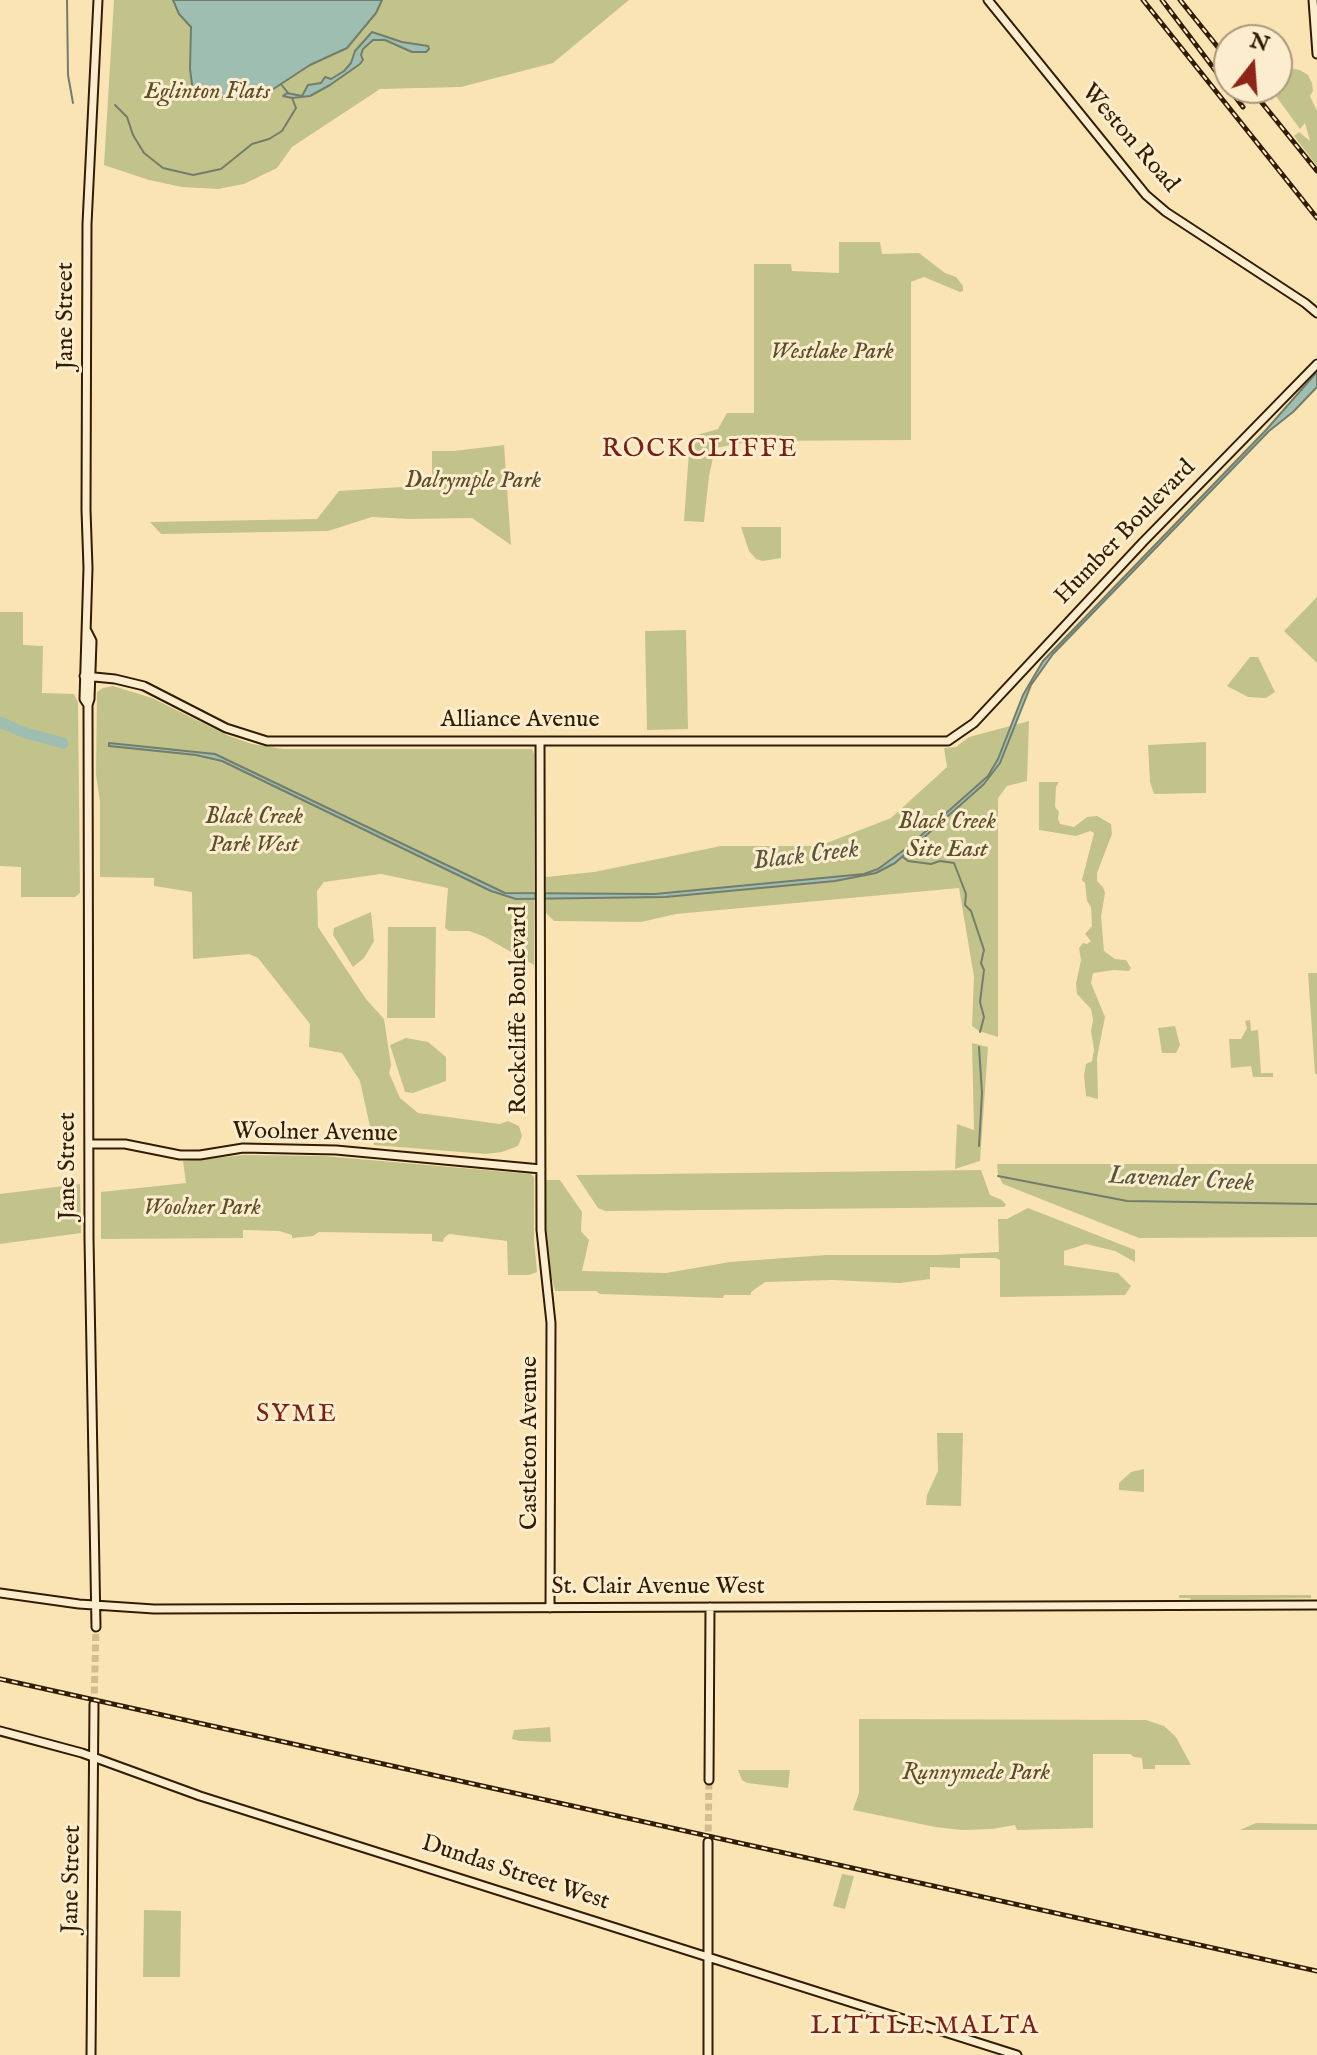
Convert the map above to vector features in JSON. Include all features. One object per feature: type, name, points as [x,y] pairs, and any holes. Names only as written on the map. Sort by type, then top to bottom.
[{"type":"main road","name":"Jane Street","points":[[96,1627],[89,1144],[88,705],[84,699],[88,676],[84,643],[87,631],[87,224],[98,0]]},
{"type":"main road","name":"Weston Road","points":[[988,0],[1117,162],[1152,201],[1317,313]]},
{"type":"main road","points":[[1313,0],[1317,54]]},
{"type":"main road","name":"Weston Road","points":[[1305,303],[1317,306]]},
{"type":"main road","name":"Humber Boulevard","points":[[965,731],[1317,364]]},
{"type":"main road","name":"Alliance Avenue","points":[[88,676],[144,686],[226,728],[267,741],[938,742],[955,738],[965,731]]},
{"type":"main road","name":"Rockcliffe Boulevard","points":[[540,741],[541,1240],[546,1278]]},
{"type":"main road","name":"Woolner Avenue","points":[[89,1144],[125,1144],[180,1155],[243,1148],[336,1150],[541,1169]]},
{"type":"main road","name":"Castleton Avenue","points":[[546,1278],[551,1323],[550,1608]]},
{"type":"main road","name":"St. Clair Avenue West","points":[[0,1593],[96,1605],[235,1609],[1317,1605]]},
{"type":"main road","points":[[709,1780],[710,1607]]},
{"type":"main road","name":"Jane Street","points":[[91,2055],[94,1704]]},
{"type":"main road","name":"Dundas Street West","points":[[0,1731],[94,1757],[200,1796],[1017,2055]]},
{"type":"main road","points":[[708,1842],[708,2055]]},
{"type":"green space","name":"Eglinton Flats","points":[[114,0],[629,0],[553,63],[461,87],[380,89],[292,147],[277,168],[244,184],[218,189],[182,187],[104,165]]},
{"type":"green space","points":[[1293,69],[1308,75],[1312,83],[1310,96],[1317,111],[1317,166],[1294,136],[1299,132],[1310,141],[1305,123],[1300,129],[1282,104],[1293,104]]},
{"type":"green space","name":"Westlake Park","points":[[839,242],[880,242],[882,254],[919,253],[945,273],[956,277],[963,286],[960,292],[924,277],[911,282],[911,440],[754,441],[715,448],[704,522],[684,521],[690,437],[718,429],[727,413],[754,413],[754,264],[791,264],[792,271],[839,273]]},
{"type":"green space","name":"Dalrymple Park","points":[[504,445],[511,545],[472,518],[372,517],[328,531],[161,534],[150,522],[317,519],[339,491],[432,485],[432,451]]},
{"type":"green space","points":[[741,527],[781,527],[781,558],[756,559],[749,551]]},
{"type":"green space","points":[[1317,597],[1317,663],[1284,631]]},
{"type":"green space","points":[[0,612],[23,612],[23,645],[43,646],[42,693],[74,694],[78,703],[80,893],[75,897],[21,897],[21,867],[0,866]]},
{"type":"green space","points":[[686,630],[688,729],[647,730],[645,631]]},
{"type":"green space","points":[[1250,657],[1258,657],[1275,692],[1266,698],[1248,697],[1227,686]]},
{"type":"green space","name":"Black Creek Park West","points":[[113,686],[152,698],[229,736],[283,749],[532,749],[534,965],[483,936],[445,928],[448,888],[381,874],[324,882],[317,891],[318,927],[366,999],[384,1019],[391,1065],[389,1073],[400,1098],[418,1113],[500,1124],[508,1121],[519,1126],[522,1136],[518,1146],[486,1154],[374,1145],[360,1081],[342,1053],[309,1047],[310,1024],[258,958],[249,954],[193,959],[192,892],[154,886],[154,878],[100,877],[97,692]]},
{"type":"green space","name":"Black Creek Site East","points":[[1029,721],[1027,781],[1007,786],[998,798],[998,1037],[972,1026],[974,977],[959,888],[676,914],[641,922],[554,921],[546,913],[546,877],[594,872],[721,846],[819,846],[891,818],[947,767],[944,748],[956,747],[969,737]]},
{"type":"green space","points":[[1206,742],[1206,793],[1154,794],[1150,782],[1148,745]]},
{"type":"green space","points":[[1039,782],[1059,782],[1055,807],[1059,812],[1060,824],[1074,827],[1087,817],[1097,816],[1111,824],[1112,834],[1097,873],[1097,881],[1105,893],[1101,917],[1104,951],[1115,959],[1126,960],[1131,968],[1129,971],[1093,973],[1091,983],[1105,1017],[1097,1058],[1098,1099],[1086,1096],[1084,1075],[1094,1050],[1093,1020],[1091,1009],[1077,994],[1076,984],[1081,960],[1079,948],[1091,941],[1085,934],[1092,926],[1091,907],[1082,880],[1094,833],[1090,831],[1076,836],[1039,830]]},
{"type":"green space","points":[[371,912],[374,941],[364,958],[353,967],[333,935],[334,928]]},
{"type":"green space","points":[[388,927],[436,927],[435,1018],[387,1018]]},
{"type":"green space","points":[[1308,973],[1317,973],[1317,1074],[1315,1074]]},
{"type":"green space","points":[[1250,1020],[1251,1031],[1258,1030],[1261,1073],[1273,1073],[1273,1077],[1253,1077],[1251,1066],[1231,1068],[1229,1039],[1241,1039],[1247,1028],[1245,1021]]},
{"type":"green space","points":[[1175,1026],[1180,1045],[1176,1053],[1162,1053],[1158,1028]]},
{"type":"green space","points":[[406,1038],[428,1042],[446,1057],[446,1081],[413,1093],[405,1092],[390,1045]]},
{"type":"green space","points":[[972,1043],[988,1047],[980,1161],[955,1169],[957,1124],[974,1130]]},
{"type":"green space","name":"Woolner Park","points":[[244,1155],[324,1156],[531,1174],[534,1177],[537,1272],[508,1275],[507,1241],[449,1234],[443,1242],[432,1241],[432,1234],[319,1232],[313,1236],[292,1238],[292,1235],[279,1231],[243,1230],[243,1238],[101,1239],[101,1192],[186,1183],[183,1161]]},
{"type":"green space","points":[[997,1164],[1317,1164],[1317,1237],[1139,1238],[1003,1184]]},
{"type":"green space","points":[[981,1170],[990,1195],[1002,1200],[1006,1205],[1004,1207],[605,1211],[598,1208],[576,1175]]},
{"type":"green space","points":[[545,1180],[560,1180],[582,1212],[581,1231],[589,1240],[582,1271],[666,1273],[730,1262],[826,1255],[999,1252],[998,1219],[1007,1219],[1028,1208],[1135,1250],[1135,1262],[1115,1251],[1086,1244],[1064,1251],[1064,1265],[1118,1273],[1131,1286],[1125,1295],[1000,1297],[1000,1260],[996,1258],[960,1258],[960,1268],[930,1267],[930,1279],[900,1283],[831,1280],[765,1282],[751,1295],[724,1295],[723,1298],[555,1291],[546,1255]]},
{"type":"green space","points":[[80,1184],[81,1233],[0,1244],[0,1194]]},
{"type":"green space","points":[[937,1433],[963,1433],[961,1506],[926,1505],[938,1471]]},
{"type":"green space","points":[[1144,1469],[1144,1492],[1119,1490],[1119,1483],[1131,1472]]},
{"type":"green space","points":[[1179,1595],[1311,1595],[1311,1598],[1191,1600],[1179,1598]]},
{"type":"green space","name":"Runnymede Park","points":[[859,1719],[1146,1720],[1164,1726],[1176,1737],[1191,1765],[1155,1765],[1155,1769],[1143,1769],[1142,1758],[1130,1754],[1093,1754],[1093,1828],[1017,1830],[1015,1825],[962,1830],[935,1827],[853,1810],[859,1793]]},
{"type":"green space","points":[[550,1727],[551,1742],[512,1739],[514,1730]]},
{"type":"green space","points":[[738,1770],[790,1770],[788,1788],[747,1783],[742,1780]]},
{"type":"green space","points":[[1256,1823],[1317,1824],[1317,1830],[1240,1830]]},
{"type":"green space","points":[[842,1874],[854,1876],[845,1909],[833,1906]]},
{"type":"green space","points":[[144,1910],[181,1911],[180,1977],[143,1977]]},
{"type":"shaded area","points":[[173,0],[382,0],[376,13],[347,48],[310,65],[258,99],[205,96],[193,92],[191,27],[179,14]]},
{"type":"shaded area","points":[[372,32],[402,42],[428,46],[429,49],[426,52],[412,52],[385,40],[373,40],[363,49],[360,64],[330,85],[310,96],[292,98],[283,96],[287,93],[302,96],[308,85],[321,83],[325,77],[331,79],[344,71],[355,51]]},
{"type":"shaded area","points":[[1317,372],[1317,387],[1269,431],[1053,654],[1031,685],[1000,763],[984,784],[895,863],[876,873],[835,881],[665,897],[516,899],[491,891],[222,761],[196,755],[109,746],[109,743],[215,754],[505,893],[655,894],[864,874],[878,869],[908,847],[988,776],[998,759],[1023,695],[1043,661],[1266,430]]},
{"type":"waterway","points":[[67,0],[68,75],[73,103]]},
{"type":"waterway","points":[[281,84],[288,93]]},
{"type":"waterway","points":[[115,105],[127,117],[144,153],[163,168],[193,175],[221,169],[252,144],[282,131],[296,108],[292,98]]},
{"type":"waterway","name":"Black Creek","points":[[0,722],[22,732],[63,743]]},
{"type":"waterway","name":"Lavender Creek","points":[[903,857],[908,861],[931,864],[940,861],[954,863],[966,894],[965,905],[971,911],[984,950],[980,1002],[984,1017],[980,1032]]},
{"type":"waterway","name":"Lavender Creek","points":[[979,1047],[982,1093],[979,1146]]},
{"type":"waterway","name":"Lavender Creek","points":[[998,1176],[1127,1201],[1317,1204]]},
{"type":"tunnel","points":[[94,1704],[96,1627]]},
{"type":"tunnel","points":[[708,1842],[709,1780]]},
{"type":"railway","points":[[1143,0],[1317,218]]},
{"type":"railway","points":[[1162,0],[1243,107]]},
{"type":"railway","points":[[1180,0],[1213,41]]},
{"type":"railway","points":[[1263,104],[1317,171]]},
{"type":"railway","points":[[0,1679],[1317,1971]]},
{"type":"district","name":"ROCKCLIFFE","points":[[700,451]]},
{"type":"district","name":"SYME","points":[[297,1416]]},
{"type":"district","name":"LITTLE MALTA","points":[[925,2028]]}]
